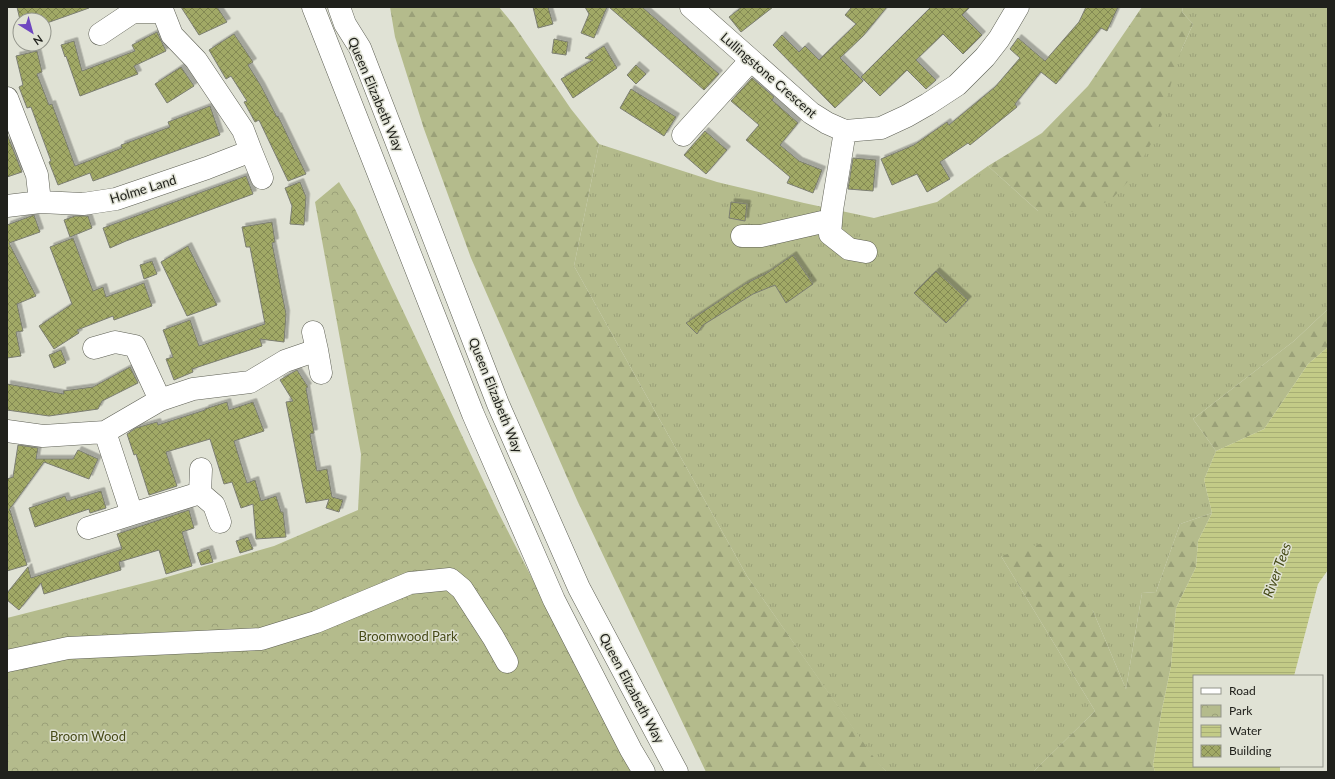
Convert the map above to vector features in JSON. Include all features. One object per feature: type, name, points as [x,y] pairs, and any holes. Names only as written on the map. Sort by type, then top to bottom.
[{"type":"street","name":"Queen Elizabeth Way","points":[[312,7],[476,421],[554,600],[631,750],[644,772]]},
{"type":"street","name":"Queen Elizabeth Way","points":[[339,7],[345,24],[360,48],[498,404],[579,588],[677,772]]},
{"type":"street","points":[[353,7],[360,48]]},
{"type":"street","name":"Lullingstone Crescent","points":[[691,7],[811,113],[845,132]]},
{"type":"street","points":[[866,252],[849,249],[830,234],[845,132],[881,128],[928,104],[957,85],[985,58],[999,39],[1018,7]]},
{"type":"street","points":[[100,34],[133,12],[162,12],[172,35],[196,60],[243,130],[262,178]]},
{"type":"street","points":[[683,135],[751,60]]},
{"type":"street","points":[[7,98],[38,175],[40,202]]},
{"type":"street","name":"Holme Land","points":[[7,206],[40,202],[83,204],[116,199],[207,168],[251,151]]},
{"type":"street","points":[[742,236],[761,236],[831,220]]},
{"type":"street","points":[[7,431],[43,436],[105,432],[160,400],[193,389],[250,382],[315,341],[321,373]]},
{"type":"street","points":[[94,348],[115,342],[135,346],[160,400]]},
{"type":"street","points":[[105,432],[132,514]]},
{"type":"street","points":[[200,493],[201,469]]},
{"type":"street","points":[[88,528],[200,493]]},
{"type":"street","points":[[200,493],[214,505],[220,522]]},
{"type":"street","points":[[7,660],[68,648],[261,639],[316,622],[410,583],[450,579],[462,589],[493,637],[507,662]]},
{"type":"green space","points":[[390,7],[499,7],[513,24],[571,109],[599,144],[574,266],[747,576],[875,759],[887,772],[706,772],[577,500],[471,258],[424,129],[395,37]]},
{"type":"green space","points":[[1142,7],[1183,7],[1182,12],[1193,24],[1181,51],[1155,137],[1132,177],[1111,200],[1082,212],[1038,211],[988,166],[1042,133],[1088,86]]},
{"type":"green space","points":[[1183,7],[1328,7],[1328,309],[1294,341],[1193,419],[1216,451],[1204,480],[1212,513],[1180,524],[1156,592],[1142,593],[1126,689],[1093,611],[1001,556],[1095,711],[1033,772],[887,772],[875,760],[747,576],[574,266],[599,144],[717,182],[874,218],[937,202],[988,166],[1038,211],[1181,51],[1193,24],[1182,12]]},
{"type":"green space","name":"Broomwood Park","points":[[339,182],[355,209],[498,512],[632,772],[7,772],[7,618],[160,579],[274,546],[358,510],[361,454],[315,202]]},
{"type":"green space","points":[[1328,309],[1328,347],[1308,364],[1264,429],[1216,451],[1193,419],[1294,341]]},
{"type":"green space","points":[[1212,513],[1198,541],[1196,567],[1176,608],[1171,666],[1161,714],[1153,765],[1155,772],[1033,772],[1095,711],[1001,556],[1046,542],[1093,611],[1126,689],[1142,593],[1156,592],[1180,524]]},
{"type":"water","name":"River Tees","points":[[1328,347],[1328,570],[1318,584],[1294,675],[1193,675],[1193,767],[1280,767],[1280,772],[1155,772],[1153,765],[1161,714],[1171,666],[1176,608],[1196,567],[1198,541],[1212,513],[1204,480],[1216,451],[1264,429],[1308,364]]},
{"type":"building","points":[[17,7],[89,7],[52,21],[52,12],[18,12]]},
{"type":"building","points":[[181,7],[217,7],[227,22],[199,35]]},
{"type":"building","points":[[533,7],[548,7],[553,24],[538,28]]},
{"type":"building","points":[[585,7],[607,7],[594,38],[581,33],[589,14]]},
{"type":"building","points":[[609,7],[642,7],[719,74],[704,90]]},
{"type":"building","points":[[742,7],[773,7],[741,32],[729,17]]},
{"type":"building","points":[[852,7],[887,7],[863,36],[840,58],[863,81],[835,108],[773,45],[782,35],[799,52],[805,46],[819,60],[856,24],[845,15]]},
{"type":"building","points":[[931,7],[970,7],[962,15],[982,35],[963,54],[943,34],[916,60],[936,80],[926,89],[907,70],[880,96],[861,77]]},
{"type":"building","points":[[1086,7],[1118,7],[1107,31],[1101,28],[1056,84],[1041,72],[1015,104],[1017,107],[970,145],[968,143],[940,162],[950,179],[927,192],[917,174],[892,185],[881,159],[914,145],[947,122],[949,125],[995,87],[1020,58],[1010,49],[1018,38],[1045,61],[1079,22]]},
{"type":"building","points":[[157,32],[166,51],[134,66],[138,74],[80,96],[61,45],[74,41],[82,71],[135,51],[132,45]]},
{"type":"building","points":[[234,34],[253,62],[248,65],[277,117],[278,116],[306,174],[288,181],[259,120],[255,122],[244,102],[247,101],[231,76],[226,79],[209,50]]},
{"type":"building","points":[[554,39],[568,42],[566,55],[552,53]]},
{"type":"building","points":[[604,46],[617,68],[573,98],[561,79],[593,60],[585,58]]},
{"type":"building","points":[[37,52],[42,72],[37,74],[49,105],[52,104],[75,166],[122,148],[121,145],[170,127],[168,122],[210,106],[220,135],[93,181],[90,173],[58,185],[49,162],[51,161],[31,107],[27,108],[19,87],[23,85],[16,56]]},
{"type":"building","points":[[636,65],[646,74],[636,84],[627,75]]},
{"type":"building","points":[[181,67],[194,86],[167,103],[155,84]]},
{"type":"building","points":[[752,78],[774,97],[772,100],[798,123],[780,145],[799,161],[822,170],[813,193],[787,183],[790,177],[746,140],[759,125],[731,101]]},
{"type":"building","points":[[631,89],[676,117],[664,136],[620,108]]},
{"type":"building","points":[[705,131],[727,150],[706,174],[684,155]]},
{"type":"building","points":[[7,134],[22,172],[7,177]]},
{"type":"building","points":[[853,158],[876,160],[873,191],[848,189]]},
{"type":"building","points":[[246,176],[253,194],[110,248],[103,228]]},
{"type":"building","points":[[300,182],[306,197],[304,225],[290,224],[292,206],[285,188]]},
{"type":"building","points":[[731,202],[747,204],[745,221],[729,218]]},
{"type":"building","points":[[34,215],[40,232],[9,243],[36,296],[17,304],[23,331],[16,332],[21,356],[7,358],[7,225]]},
{"type":"building","points":[[75,216],[88,216],[92,228],[70,237],[64,220]]},
{"type":"building","points":[[272,222],[275,242],[272,243],[286,314],[284,342],[260,339],[262,346],[192,369],[193,372],[174,380],[166,359],[173,357],[163,330],[190,320],[199,346],[265,324],[250,247],[246,247],[242,227]]},
{"type":"building","points":[[73,238],[93,291],[103,287],[106,297],[144,283],[152,306],[114,320],[113,316],[77,330],[79,333],[54,349],[39,326],[72,304],[50,247]]},
{"type":"building","points":[[188,246],[217,305],[187,316],[161,262]]},
{"type":"building","points":[[793,255],[813,284],[786,303],[775,285],[753,294],[703,325],[697,334],[686,323],[745,284],[767,273]]},
{"type":"building","points":[[152,261],[157,274],[144,279],[140,265]]},
{"type":"building","points":[[936,271],[968,300],[946,323],[914,293]]},
{"type":"building","points":[[61,350],[66,363],[54,368],[49,355]]},
{"type":"building","points":[[130,367],[138,383],[102,401],[98,409],[49,416],[7,410],[7,384],[64,394],[63,391],[93,387]]},
{"type":"building","points":[[297,370],[308,387],[306,388],[314,433],[310,434],[317,471],[327,469],[332,497],[343,500],[339,512],[326,508],[329,499],[306,503],[286,402],[293,401],[280,380]]},
{"type":"building","points":[[227,402],[229,410],[253,402],[264,431],[234,441],[247,483],[255,480],[261,501],[276,496],[281,512],[283,512],[286,537],[256,539],[253,504],[241,508],[232,482],[224,484],[210,439],[166,452],[177,486],[149,495],[136,454],[134,455],[127,434],[136,428],[157,422],[158,425]]},
{"type":"building","points":[[18,445],[38,448],[36,459],[73,459],[78,450],[98,459],[89,479],[44,462],[9,510],[27,565],[7,571],[7,479],[13,477]]},
{"type":"building","points":[[101,491],[106,508],[90,513],[89,509],[35,527],[29,508],[65,496],[67,501]]},
{"type":"building","points":[[189,510],[194,528],[182,532],[192,566],[166,574],[159,550],[119,562],[121,570],[44,594],[41,583],[19,610],[7,600],[7,593],[28,567],[31,578],[122,549],[117,534]]},
{"type":"building","points":[[248,537],[253,549],[240,553],[236,541]]},
{"type":"building","points":[[209,549],[213,562],[201,565],[197,553]]},
{"type":"park label","name":"Broom Wood","points":[[88,736]]}]
